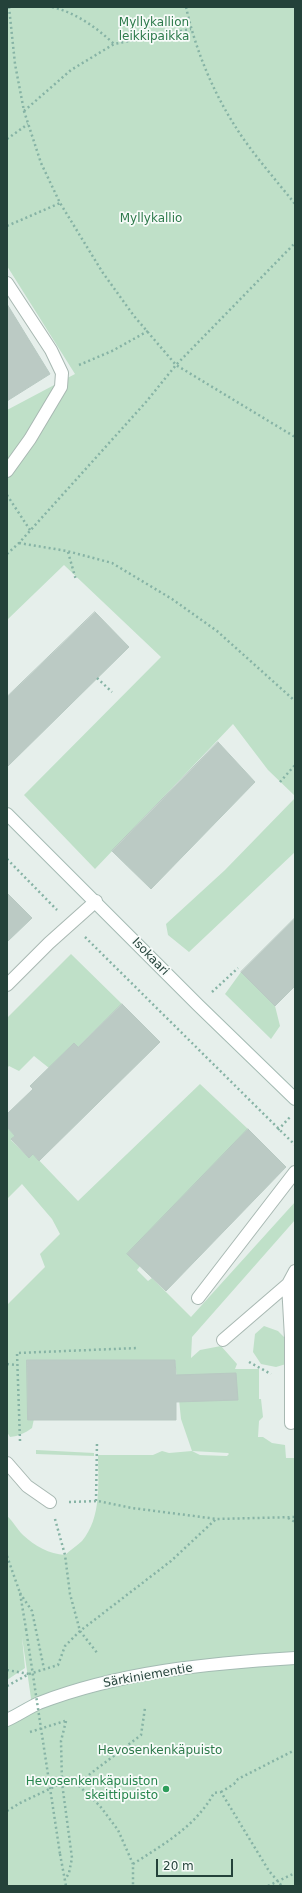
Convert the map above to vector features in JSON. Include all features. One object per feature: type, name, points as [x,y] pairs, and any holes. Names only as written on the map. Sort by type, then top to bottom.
[{"type":"street","points":[[7,282],[52,350],[62,373],[61,387],[30,439],[7,471]]},
{"type":"street","name":"Isokaari","points":[[7,814],[96,901],[198,1005],[295,1099]]},
{"type":"street","points":[[7,985],[96,901]]},
{"type":"street","points":[[198,1298],[295,1172]]},
{"type":"street","points":[[223,1340],[288,1284],[295,1271]]},
{"type":"street","points":[[288,1284],[291,1338],[291,1423]]},
{"type":"street","points":[[7,1463],[27,1486],[50,1502]]},
{"type":"street","name":"Särkiniementie","points":[[7,1720],[38,1704],[111,1681],[202,1666],[295,1658]]},
{"type":"path","points":[[9,7],[15,64],[24,111],[41,163],[60,203],[103,273],[176,364],[295,438]]},
{"type":"path","points":[[52,7],[68,11],[98,29],[114,44]]},
{"type":"path","points":[[186,7],[191,29],[211,82],[235,127],[295,204]]},
{"type":"path","points":[[24,111],[71,70],[114,44],[191,29]]},
{"type":"path","points":[[7,139],[28,124]]},
{"type":"path","points":[[7,226],[60,203]]},
{"type":"path","points":[[7,554],[19,543],[146,402],[176,364],[295,243]]},
{"type":"path","points":[[62,373],[112,351],[148,331]]},
{"type":"path","points":[[7,495],[30,530]]},
{"type":"path","points":[[19,543],[67,551],[112,563],[172,599],[217,631],[295,701]]},
{"type":"path","points":[[67,551],[76,580]]},
{"type":"path","points":[[98,678],[112,692]]},
{"type":"path","points":[[280,782],[295,765]]},
{"type":"path","points":[[7,859],[278,1130],[295,1145]]},
{"type":"path","points":[[198,1005],[238,968]]},
{"type":"path","points":[[278,1130],[295,1112]]},
{"type":"path","points":[[20,1441],[16,1353],[138,1348]]},
{"type":"path","points":[[7,1364],[16,1364]]},
{"type":"path","points":[[96,1501],[97,1442]]},
{"type":"path","points":[[98,1654],[80,1631],[70,1594],[65,1555],[50,1502],[96,1501],[132,1508],[217,1519],[295,1517]]},
{"type":"path","points":[[288,1518],[295,1522]]},
{"type":"path","points":[[7,1686],[29,1674],[58,1665],[65,1646],[80,1631],[171,1561],[217,1519]]},
{"type":"path","points":[[7,1556],[20,1593],[66,1886]]},
{"type":"path","points":[[20,1593],[32,1611],[44,1669]]},
{"type":"path","points":[[7,1670],[29,1674]]},
{"type":"path","points":[[77,1784],[141,1735],[145,1708]]},
{"type":"path","points":[[25,1733],[66,1721],[61,1741],[62,1783],[72,1858],[69,1873],[65,1880]]},
{"type":"path","points":[[133,1864],[175,1838],[206,1806],[214,1793],[221,1792],[234,1784],[238,1779],[295,1750]]},
{"type":"path","points":[[7,1811],[20,1802],[62,1783],[77,1784],[100,1806],[118,1830],[133,1864],[133,1886]]},
{"type":"path","points":[[221,1792],[269,1871],[282,1886]]},
{"type":"path","points":[[268,1886],[295,1873]]},
{"type":"green space","name":"Myllykallio","points":[[7,7],[295,7],[295,796],[268,770],[233,724],[95,869],[24,795],[161,657],[64,565],[7,620],[7,410],[75,374],[7,266]]},
{"type":"green space","points":[[295,798],[295,852],[189,952],[168,935],[166,924],[225,870]]},
{"type":"green space","points":[[71,954],[122,1004],[78,1047],[74,1043],[49,1068],[34,1056],[19,1071],[9,1066],[7,1068],[7,1018]]},
{"type":"green space","points":[[241,972],[275,1006],[280,1026],[271,1039],[225,994]]},
{"type":"green space","name":"Hevosenkenkäpuisto","points":[[200,1084],[248,1129],[137,1270],[148,1281],[152,1278],[191,1317],[295,1202],[295,1220],[192,1337],[191,1358],[200,1350],[221,1346],[237,1364],[235,1369],[259,1369],[259,1399],[261,1399],[263,1417],[259,1421],[258,1437],[263,1437],[272,1443],[285,1445],[286,1458],[295,1458],[295,1886],[7,1886],[7,1720],[32,1705],[22,1637],[25,1668],[7,1680],[7,1516],[32,1543],[42,1549],[65,1555],[82,1541],[93,1521],[98,1500],[98,1455],[153,1455],[162,1451],[169,1453],[192,1451],[181,1419],[175,1360],[27,1360],[35,1414],[32,1428],[13,1437],[10,1437],[7,1432],[7,1305],[45,1267],[40,1254],[60,1234],[52,1219],[22,1184],[7,1199],[7,1127],[15,1136],[11,1140],[29,1158],[33,1154],[78,1201]],"holes":[[[192,1451],[229,1454],[227,1456],[200,1455]]]},
{"type":"green space","points":[[264,1326],[278,1331],[285,1338],[286,1364],[276,1367],[261,1364],[253,1352],[255,1334]]},
{"type":"green space","points":[[36,1450],[94,1453],[94,1456],[36,1454]]},
{"type":"building","points":[[7,304],[50,374],[7,401]]},
{"type":"building","points":[[95,612],[129,647],[7,767],[7,697]]},
{"type":"building","points":[[218,742],[255,782],[151,889],[112,851]]},
{"type":"building","points":[[7,893],[32,918],[7,942]]},
{"type":"building","points":[[295,918],[295,986],[275,1006],[241,972]]},
{"type":"building","points":[[122,1004],[160,1042],[39,1161],[33,1154],[29,1158],[11,1139],[15,1136],[7,1127],[7,1114],[33,1089],[30,1086],[74,1043],[78,1047]]},
{"type":"building","points":[[248,1129],[286,1167],[166,1291],[127,1254]]},
{"type":"building","points":[[27,1360],[175,1360],[176,1375],[236,1373],[238,1400],[176,1402],[176,1420],[28,1420]]},
{"type":"place","name":"Hevosenkenkäpuiston skeittipuisto","points":[[166,1789]]},
{"type":"park label","name":"Myllykallion leikkipaikka","points":[[154,30]]}]
